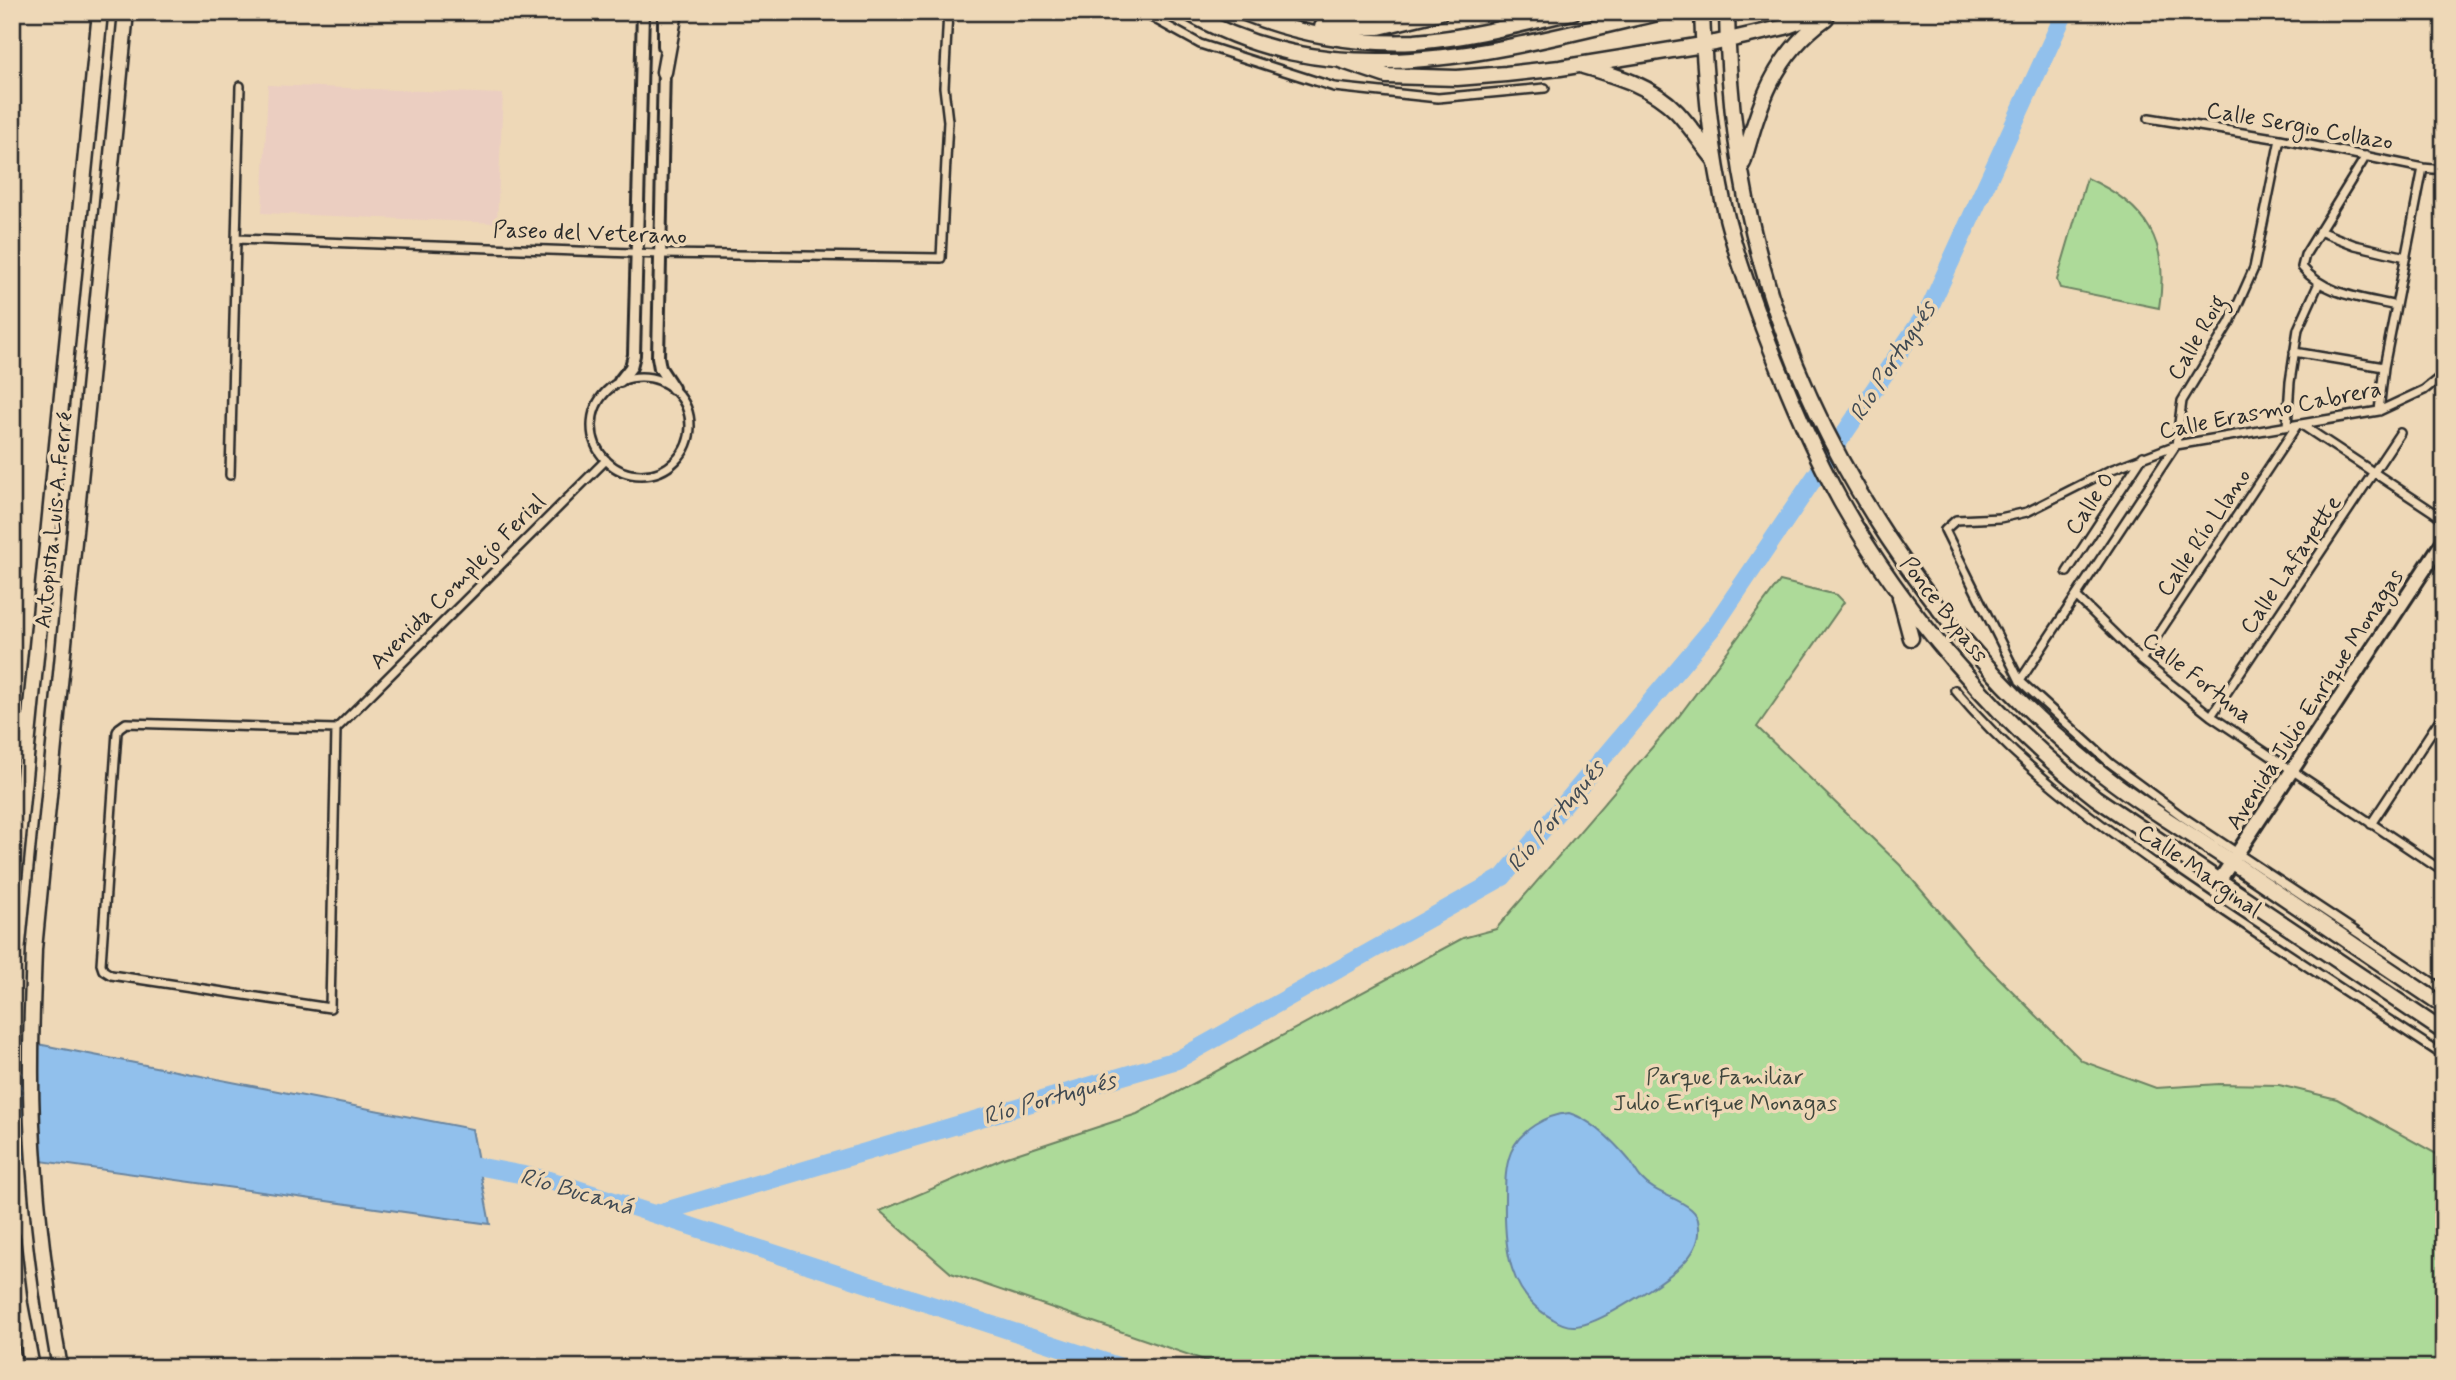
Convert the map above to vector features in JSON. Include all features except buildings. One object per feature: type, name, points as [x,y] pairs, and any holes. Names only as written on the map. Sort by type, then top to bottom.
[{"type":"highway","name":"Autopista Luis A. Ferré","points":[[12,898],[100,12]]},
{"type":"highway","name":"Autopista Luis A. Ferré","points":[[60,1368],[43,1263],[34,1161],[31,1075],[34,949],[126,12]]},
{"type":"highway","points":[[664,72],[675,12]]},
{"type":"highway","points":[[1186,12],[1237,37],[1261,45],[1340,60],[1376,62],[1450,58],[1662,12]]},
{"type":"highway","points":[[1242,12],[1282,26],[1344,39],[1415,42],[1448,38],[1573,12]]},
{"type":"highway","points":[[1282,26],[1342,29],[1379,27],[1441,12]]},
{"type":"highway","name":"Ponce Bypass","points":[[1702,12],[1703,45],[1716,160],[1743,274],[1797,415],[1832,484],[1869,546],[1917,615],[2024,738],[2070,778],[2444,1032]]},
{"type":"highway","name":"Ponce Bypass","points":[[1727,12],[1741,168],[1761,264],[1796,363],[1843,463],[1881,527],[1927,594],[1966,642],[2016,696],[2088,763],[2140,803],[2234,857],[2444,1006]]},
{"type":"highway","points":[[1340,60],[1387,76],[1457,78],[1578,65],[1703,45],[1785,27],[1825,12]]},
{"type":"highway","points":[[1741,168],[1768,84],[1793,47],[1808,31],[1834,12]]},
{"type":"highway","points":[[1578,65],[1617,76],[1659,97],[1679,114],[1716,160]]},
{"type":"highway","points":[[1898,588],[1911,638]]},
{"type":"highway","points":[[12,1238],[32,1368]]},
{"type":"main road","name":"Avenida Julio Enrique Monagas","points":[[2219,881],[2444,540]]},
{"type":"street","points":[[643,12],[635,355],[631,367],[600,400],[593,417],[593,436],[606,460],[622,471],[649,474],[666,468],[680,455],[688,439],[690,420],[684,402],[660,368],[657,357],[664,12]]},
{"type":"street","name":"Paseo del Veterano","points":[[237,239],[660,254],[941,258],[948,121],[944,87],[948,12]]},
{"type":"street","points":[[1142,12],[1200,44],[1334,87],[1438,98],[1545,88]]},
{"type":"street","points":[[230,475],[240,86]]},
{"type":"street","name":"Calle Sergio Collazo","points":[[2149,118],[2444,170]]},
{"type":"street","name":"Calle Roig","points":[[2020,681],[2176,445],[2182,401],[2230,322],[2254,268],[2280,139]]},
{"type":"street","points":[[2366,156],[2305,255],[2302,267],[2310,278],[2334,291],[2396,306]]},
{"type":"street","points":[[2379,411],[2384,367],[2423,168]]},
{"type":"street","points":[[2319,231],[2355,245],[2406,257]]},
{"type":"street","points":[[2287,426],[2298,329],[2319,283]]},
{"type":"street","points":[[2294,352],[2384,367]]},
{"type":"street","name":"Calle Erasmo Cabrera","points":[[2020,681],[1945,530],[1956,520],[2000,518],[2027,512],[2143,456],[2176,445],[2379,411],[2424,390],[2444,374]]},
{"type":"street","points":[[620,381],[638,376],[647,377],[673,388]]},
{"type":"street","points":[[2299,425],[2444,519]]},
{"type":"street","name":"Calle Río Llano","points":[[2141,660],[2299,425]]},
{"type":"street","name":"Calle Lafayette","points":[[2211,716],[2400,433]]},
{"type":"street","name":"Calle O","points":[[2067,572],[2143,456]]},
{"type":"street","name":"Avenida Complejo Ferial","points":[[336,729],[606,460]]},
{"type":"street","name":"Calle Fortuna","points":[[2077,597],[2141,660],[2211,716],[2444,872]]},
{"type":"street","points":[[2020,681],[2110,763],[2234,857],[2444,990]]},
{"type":"street","name":"Calle Marginal","points":[[1955,690],[2000,739],[2089,817],[2206,900],[2444,1056]]},
{"type":"street","points":[[2371,824],[2444,713]]},
{"type":"street","points":[[132,723],[336,729],[330,1008],[120,977],[104,972],[101,964],[119,727],[132,723]]},
{"type":"street","points":[[2059,791],[2070,778]]},
{"type":"shaded area","points":[[268,85],[503,94],[497,223],[262,213]]},
{"type":"green space","points":[[2087,178],[2125,200],[2150,228],[2161,264],[2159,308],[2060,288],[2057,280]]},
{"type":"green space","name":"Parque Familiar Julio Enrique Monagas","points":[[1780,581],[1837,595],[1844,602],[1757,727],[1900,865],[1977,956],[2082,1061],[2156,1088],[2219,1084],[2279,1085],[2337,1099],[2444,1158],[2444,1368],[1227,1368],[951,1273],[880,1211],[1004,1158],[1137,1114],[1463,938],[1496,929],[1679,716]]},
{"type":"water","name":"Río Bucaná","points":[[12,1039],[472,1129],[490,1224],[12,1157]]},
{"type":"water","points":[[1569,1113],[1602,1133],[1624,1154],[1647,1184],[1691,1209],[1697,1217],[1699,1227],[1695,1248],[1671,1274],[1609,1314],[1589,1323],[1573,1326],[1555,1320],[1526,1297],[1512,1268],[1505,1217],[1506,1170],[1515,1144],[1543,1120]]},
{"type":"waterway","name":"Río Portugués","points":[[655,1214],[1177,1060],[1503,877],[1714,626],[1930,307],[2065,12]]},
{"type":"waterway","name":"Río Bucaná","points":[[456,1162],[550,1180],[1124,1368]]}]
